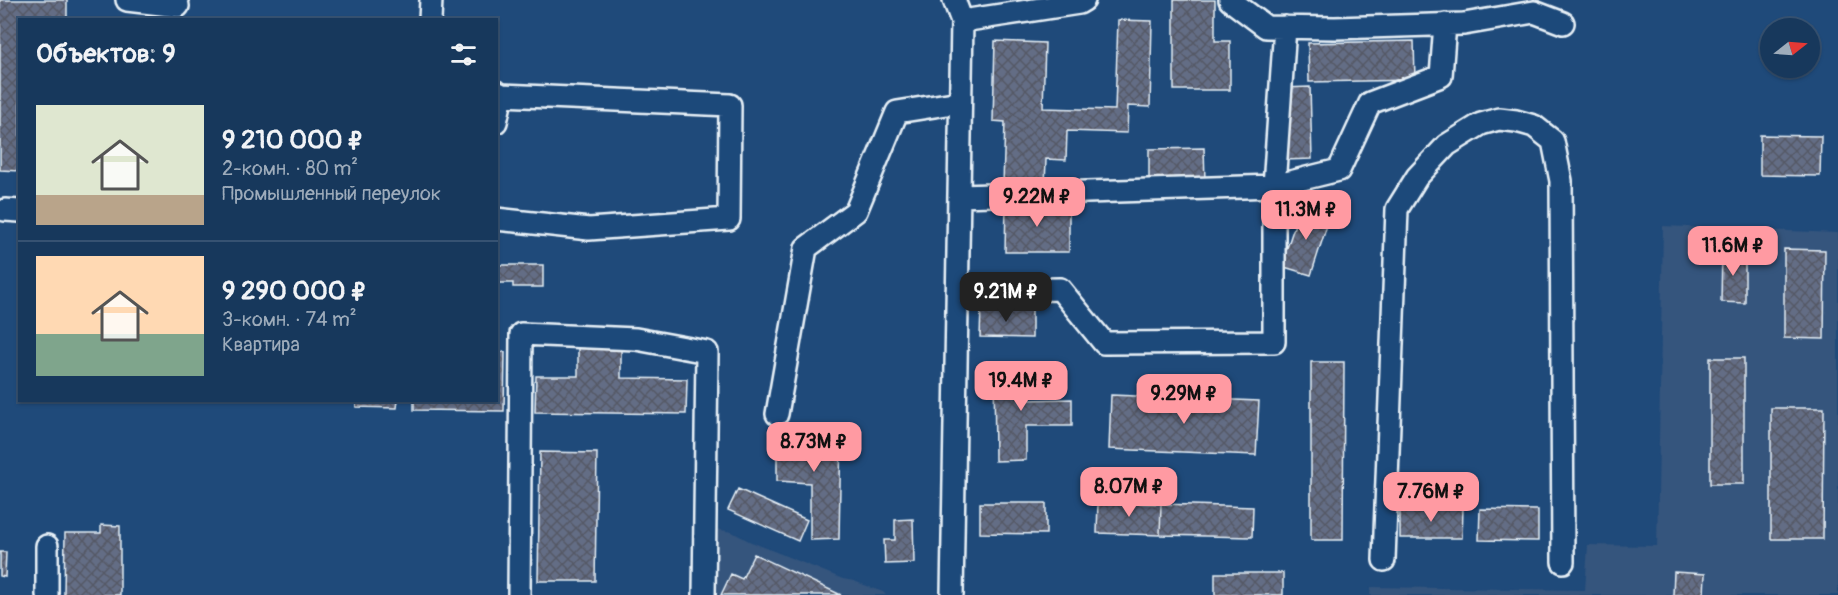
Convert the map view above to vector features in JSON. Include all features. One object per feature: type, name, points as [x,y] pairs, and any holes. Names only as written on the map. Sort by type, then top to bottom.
[{"type":"street","points":[[127,0],[178,6]]},
{"type":"street","points":[[430,18],[431,0]]},
{"type":"street","points":[[952,595],[962,21],[954,0]]},
{"type":"street","points":[[962,21],[1078,3],[1084,0]]},
{"type":"street","points":[[1230,0],[1266,27],[1335,28],[1464,24],[1534,12],[1563,23]]},
{"type":"street","points":[[958,196],[1274,186],[1339,170],[1370,103],[1441,76],[1445,24]]},
{"type":"street","points":[[957,291],[1060,289],[1104,343],[1274,342],[1274,186],[1285,27]]},
{"type":"street","points":[[498,219],[589,229],[729,219],[730,105],[499,94]]},
{"type":"street","points":[[777,414],[806,248],[856,211],[897,112],[960,102]]},
{"type":"street","points":[[1384,560],[1397,209],[1417,177],[1447,145],[1481,124],[1499,119],[1534,126],[1552,141],[1561,181],[1563,562]]},
{"type":"street","points":[[519,595],[521,334],[636,339],[706,352],[704,595]]},
{"type":"street","points":[[47,546],[47,595]]},
{"type":"shaded area","points":[[1663,226],[1838,233],[1838,595],[1370,595],[1371,587],[1585,590],[1588,545],[1657,546]]},
{"type":"shaded area","points":[[716,529],[732,532],[749,541],[886,595],[714,595]]},
{"type":"building","points":[[0,0],[67,0],[67,18],[18,18],[18,171],[0,170]]},
{"type":"building","points":[[1174,0],[1215,0],[1215,41],[1230,41],[1230,90],[1174,90]]},
{"type":"building","points":[[1118,20],[1152,21],[1150,107],[1128,106],[1127,133],[1067,131],[1066,160],[1046,159],[1045,186],[1003,185],[1005,122],[993,121],[995,41],[1045,43],[1043,108],[1115,110]]},
{"type":"building","points":[[1414,41],[1415,80],[1309,82],[1308,43]]},
{"type":"building","points":[[1310,87],[1312,159],[1284,160],[1282,88]]},
{"type":"building","points":[[1760,135],[1821,136],[1820,176],[1760,175]]},
{"type":"building","points":[[1204,148],[1205,181],[1149,183],[1149,149]]},
{"type":"building","points":[[1006,204],[1069,204],[1069,252],[1005,252]]},
{"type":"building","points":[[1301,206],[1330,216],[1311,275],[1281,266]]},
{"type":"building","points":[[1784,249],[1825,250],[1824,339],[1784,338]]},
{"type":"building","points":[[1722,251],[1745,251],[1745,303],[1721,302]]},
{"type":"building","points":[[499,265],[543,265],[543,287],[513,287],[513,283],[499,283]]},
{"type":"building","points":[[981,308],[1032,309],[1032,338],[980,337]]},
{"type":"building","points":[[578,347],[621,348],[621,378],[687,379],[686,414],[535,412],[536,376],[578,376]]},
{"type":"building","points":[[498,352],[505,352],[504,411],[414,410],[414,402],[498,402]]},
{"type":"building","points":[[1710,358],[1744,358],[1744,484],[1710,484]]},
{"type":"building","points":[[1311,362],[1344,362],[1343,540],[1311,540]]},
{"type":"building","points":[[994,364],[1025,364],[1025,400],[1072,399],[1072,426],[1026,426],[1026,460],[995,461]]},
{"type":"building","points":[[1111,395],[1259,401],[1256,455],[1109,449]]},
{"type":"building","points":[[356,402],[398,402],[397,408],[356,407]]},
{"type":"building","points":[[1771,408],[1824,408],[1823,539],[1771,539]]},
{"type":"building","points":[[777,425],[841,430],[839,539],[810,540],[810,483],[777,481]]},
{"type":"building","points":[[540,452],[597,453],[595,581],[538,581]]},
{"type":"building","points":[[738,489],[807,520],[798,541],[728,510]]},
{"type":"building","points":[[1098,502],[1161,504],[1160,535],[1097,533]]},
{"type":"building","points":[[980,503],[1046,503],[1046,534],[980,533]]},
{"type":"building","points":[[1161,504],[1253,507],[1252,537],[1160,535]]},
{"type":"building","points":[[1400,508],[1463,508],[1462,538],[1400,538]]},
{"type":"building","points":[[1480,509],[1538,510],[1538,541],[1479,540]]},
{"type":"building","points":[[913,519],[914,563],[885,564],[884,540],[895,540],[895,520]]},
{"type":"building","points":[[101,525],[120,526],[120,595],[64,595],[65,533],[101,533]]},
{"type":"building","points":[[0,552],[6,552],[5,577],[0,576]]},
{"type":"building","points":[[754,554],[841,595],[721,595],[731,574],[742,579]]},
{"type":"building","points":[[1674,572],[1705,574],[1704,595],[1673,595]]},
{"type":"building","points":[[1215,573],[1283,573],[1283,595],[1215,595]]}]
